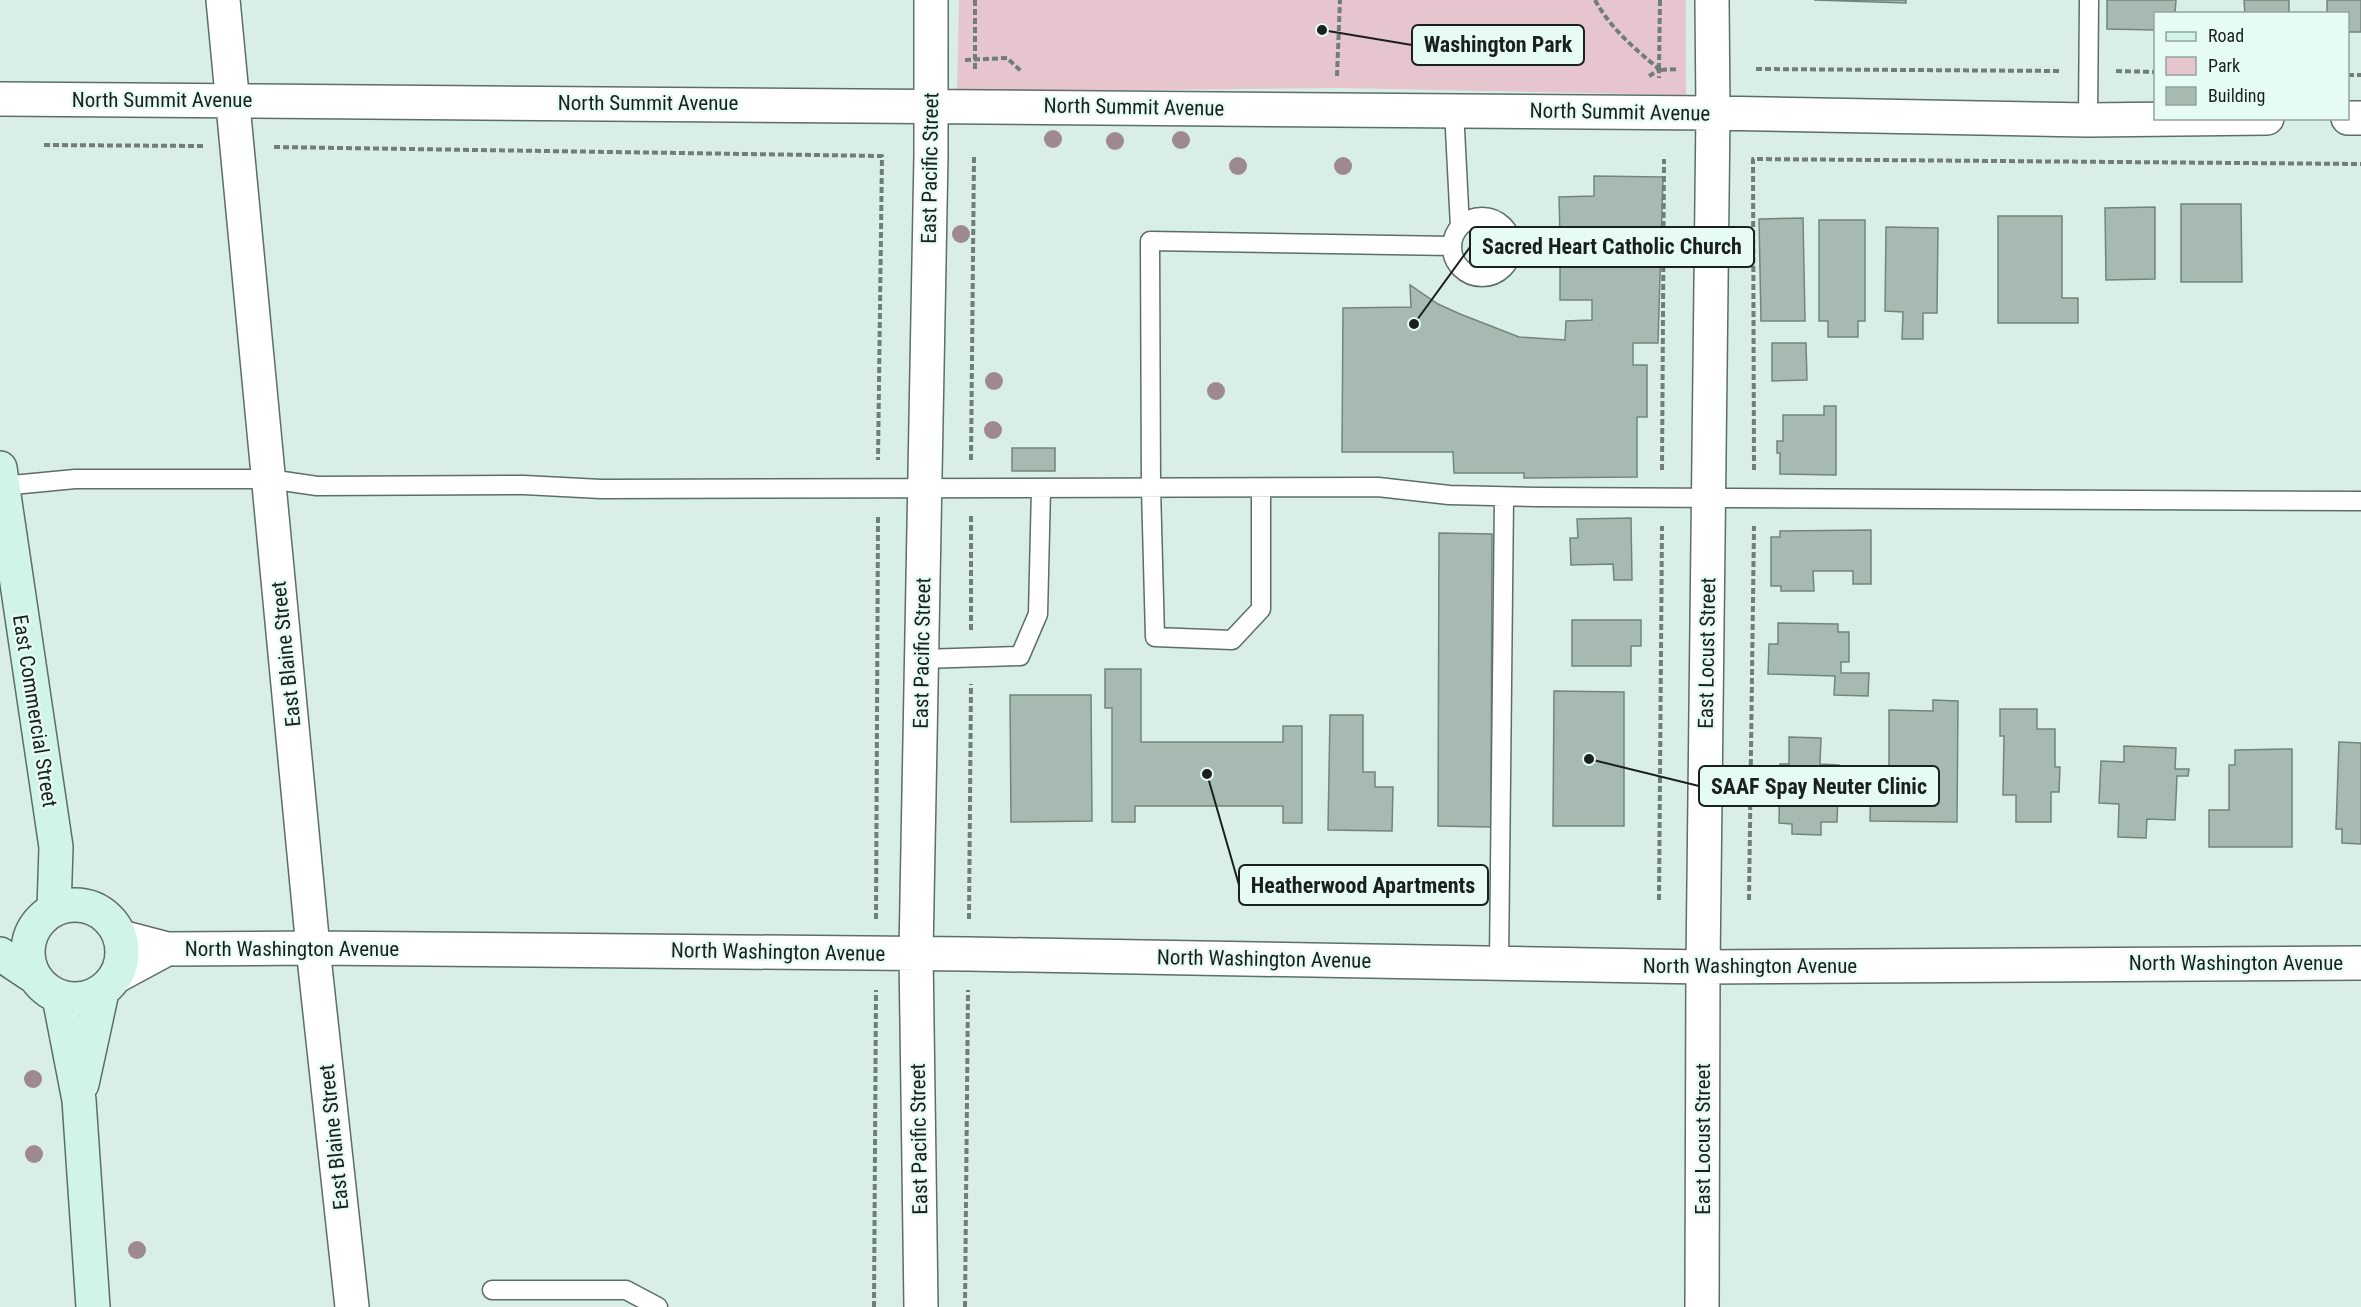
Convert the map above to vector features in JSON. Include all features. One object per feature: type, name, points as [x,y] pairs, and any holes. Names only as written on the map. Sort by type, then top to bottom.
[{"type":"street","name":"East Blaine Street","points":[[223,0],[314,948],[352,1307]]},
{"type":"street","name":"East Pacific Street","points":[[921,1307],[916,953],[932,0]]},
{"type":"street","name":"East Locust Street","points":[[1702,1307],[1703,967],[1713,113],[1712,0]]},
{"type":"street","name":"North Summit Avenue","points":[[0,99],[931,105],[2154,119]]},
{"type":"street","name":"East Commercial Street","points":[[1,477],[56,848],[70,907]]},
{"type":"street","points":[[79,1100],[109,984],[120,968],[123,954],[121,937],[113,922],[101,912],[70,907],[40,920],[16,936],[28,948],[29,964],[47,987],[79,1100],[93,1307]]},
{"type":"street","name":"North Washington Avenue","points":[[121,937],[167,949],[916,953],[1703,967],[2361,963]]},
{"type":"street","name":"North Washington Avenue","points":[[109,984],[167,949]]},
{"type":"street","points":[[0,954],[47,987],[72,1000],[88,998],[109,984]]},
{"type":"lane","points":[[2088,120],[2089,0]]},
{"type":"lane","points":[[1454,110],[1460,227]]},
{"type":"lane","points":[[1487,218],[1504,227],[1510,236],[1512,246],[1507,264],[1491,276],[1472,276],[1457,264],[1452,246],[1454,236],[1460,227],[1468,221],[1487,218]]},
{"type":"lane","points":[[1261,488],[1261,609],[1232,640],[1155,637],[1151,488],[1150,241],[1452,246]]},
{"type":"lane","points":[[1,477],[269,479],[317,486],[524,485],[601,489],[1378,487],[1449,495],[1504,496],[2361,501]]},
{"type":"lane","points":[[922,658],[1020,656],[1038,614],[1041,489]]},
{"type":"lane","points":[[1500,963],[1504,496]]},
{"type":"lane","points":[[492,1290],[626,1290],[658,1307]]},
{"type":"path","points":[[975,0],[975,76]]},
{"type":"path","points":[[1337,81],[1340,0]]},
{"type":"path","points":[[1595,0],[1604,16],[1624,40],[1665,76]]},
{"type":"path","points":[[1659,70],[1660,0]]},
{"type":"path","points":[[1659,70],[1685,69]]},
{"type":"path","points":[[1756,69],[2154,72]]},
{"type":"path","points":[[44,145],[882,156],[877,891]]},
{"type":"path","points":[[970,892],[970,488],[974,154]]},
{"type":"path","points":[[1659,900],[1664,159]]},
{"type":"path","points":[[1749,900],[1754,497],[1753,159],[2361,164]]},
{"type":"path","points":[[874,1307],[875,1020]]},
{"type":"path","points":[[965,1307],[968,1021]]},
{"type":"green space","points":[[959,0],[1686,0],[1686,95],[1337,88],[957,92]]},
{"type":"building","points":[[1814,0],[1906,0],[1906,3]]},
{"type":"building","points":[[2107,0],[2176,0],[2175,12],[2154,12],[2154,30],[2107,29]]},
{"type":"building","points":[[2244,0],[2289,0],[2289,12],[2245,12]]},
{"type":"building","points":[[2327,0],[2361,0],[2361,32],[2349,32],[2349,12],[2327,12]]},
{"type":"building","points":[[1594,176],[1663,177],[1658,343],[1633,343],[1633,365],[1647,365],[1647,417],[1637,417],[1637,477],[1524,478],[1524,473],[1454,473],[1453,452],[1342,452],[1343,308],[1411,307],[1410,285],[1438,304],[1519,337],[1565,340],[1566,321],[1592,320],[1592,300],[1560,300],[1560,258],[1544,259],[1543,238],[1560,238],[1559,197],[1594,196]]},
{"type":"building","points":[[2181,204],[2241,204],[2242,282],[2181,282]]},
{"type":"building","points":[[2155,207],[2155,279],[2106,280],[2105,208]]},
{"type":"building","points":[[1998,216],[2062,216],[2062,298],[2078,298],[2078,323],[1998,323]]},
{"type":"building","points":[[1803,218],[1805,321],[1761,321],[1759,219]]},
{"type":"building","points":[[1819,220],[1865,220],[1865,321],[1858,321],[1858,337],[1828,337],[1828,321],[1819,321]]},
{"type":"building","points":[[1886,227],[1938,228],[1937,313],[1923,313],[1923,339],[1902,339],[1903,312],[1885,311]]},
{"type":"building","points":[[1772,343],[1806,343],[1807,380],[1772,381]]},
{"type":"building","points":[[1824,406],[1836,406],[1836,475],[1780,474],[1780,453],[1777,453],[1777,441],[1783,441],[1783,415],[1824,415]]},
{"type":"building","points":[[1012,448],[1055,448],[1055,471],[1012,471]]},
{"type":"building","points":[[1631,518],[1632,580],[1614,580],[1613,564],[1571,565],[1570,538],[1578,538],[1577,519]]},
{"type":"building","points":[[1871,530],[1871,584],[1853,584],[1853,571],[1813,571],[1814,591],[1781,591],[1781,586],[1771,586],[1771,537],[1780,537],[1780,531]]},
{"type":"building","points":[[1439,533],[1492,534],[1491,827],[1438,826]]},
{"type":"building","points":[[1572,620],[1641,620],[1641,646],[1631,646],[1631,666],[1572,666]]},
{"type":"building","points":[[1778,623],[1838,624],[1838,632],[1849,632],[1849,662],[1841,662],[1841,673],[1869,673],[1868,696],[1834,695],[1835,676],[1768,674],[1769,644],[1778,644]]},
{"type":"building","points":[[1105,669],[1141,669],[1141,742],[1283,742],[1283,726],[1302,726],[1302,823],[1283,823],[1283,806],[1135,806],[1135,822],[1112,822],[1112,708],[1105,708]]},
{"type":"building","points":[[1554,691],[1624,692],[1624,826],[1553,826]]},
{"type":"building","points":[[1010,695],[1091,695],[1092,821],[1011,822]]},
{"type":"building","points":[[1933,700],[1958,701],[1957,822],[1870,821],[1871,781],[1894,781],[1894,778],[1889,778],[1889,710],[1933,711]]},
{"type":"building","points":[[2000,709],[2037,709],[2037,729],[2055,729],[2055,767],[2060,767],[2059,792],[2051,792],[2051,822],[2016,822],[2016,795],[2003,795],[2004,736],[2000,736]]},
{"type":"building","points":[[1330,715],[1363,715],[1363,772],[1375,772],[1375,787],[1393,787],[1392,831],[1328,830]]},
{"type":"building","points":[[1789,737],[1821,738],[1820,764],[1839,765],[1837,822],[1821,822],[1821,835],[1792,834],[1792,824],[1779,823],[1780,764],[1789,764]]},
{"type":"building","points":[[2339,742],[2361,743],[2361,844],[2342,843],[2342,829],[2336,829]]},
{"type":"building","points":[[2124,746],[2176,748],[2175,769],[2189,769],[2188,776],[2177,776],[2175,820],[2147,819],[2146,838],[2118,837],[2119,804],[2099,803],[2101,761],[2124,762]]},
{"type":"building","points":[[2292,749],[2292,847],[2209,847],[2209,810],[2229,810],[2229,765],[2235,765],[2235,750]]},
{"type":"place","name":"Washington Park","points":[[1322,30]]},
{"type":"place","name":"Sacred Heart Catholic Church","points":[[1414,324]]},
{"type":"place","name":"SAAF Spay Neuter Clinic","points":[[1589,759]]},
{"type":"place","name":"Heatherwood Apartments","points":[[1207,774]]}]
